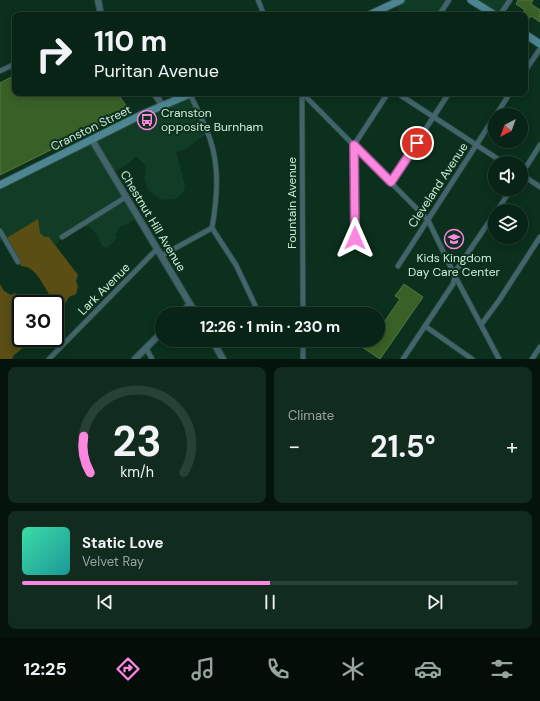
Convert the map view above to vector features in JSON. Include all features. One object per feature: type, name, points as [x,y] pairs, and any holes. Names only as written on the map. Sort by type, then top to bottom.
[{"type":"main road","points":[[375,12],[401,0]]},
{"type":"main road","points":[[471,0],[490,12]]},
{"type":"main road","points":[[528,36],[540,44]]},
{"type":"main road","name":"Cranston Street","points":[[0,185],[185,96]]},
{"type":"street","points":[[98,0],[100,12]]},
{"type":"street","points":[[258,0],[263,12]]},
{"type":"street","points":[[441,12],[449,0]]},
{"type":"street","points":[[502,12],[510,0]]},
{"type":"street","points":[[528,67],[540,49]]},
{"type":"street","points":[[0,71],[12,65]]},
{"type":"street","points":[[156,96],[163,106]]},
{"type":"street","points":[[192,96],[210,140],[215,163],[216,202],[212,228],[236,265],[255,305]]},
{"type":"street","name":"Fountain Avenue","points":[[302,96],[303,307]]},
{"type":"street","points":[[305,96],[428,220],[455,276],[499,359]]},
{"type":"street","points":[[355,238],[354,145],[386,96]]},
{"type":"street","points":[[402,96],[494,156]]},
{"type":"street","points":[[391,182],[447,96]]},
{"type":"street","name":"Cleveland Avenue","points":[[500,108],[508,96]]},
{"type":"street","name":"Cleveland Avenue","points":[[398,266],[488,126]]},
{"type":"street","name":"Chestnut Hill Avenue","points":[[92,140],[192,307]]},
{"type":"street","points":[[528,163],[540,144]]},
{"type":"street","points":[[528,179],[540,187]]},
{"type":"street","points":[[62,237],[126,197]]},
{"type":"street","points":[[403,359],[453,284],[457,269],[488,224]]},
{"type":"street","points":[[161,256],[212,228]]},
{"type":"street","points":[[0,231],[18,262]]},
{"type":"street","points":[[481,325],[500,299],[540,237]]},
{"type":"street","name":"Lark Avenue","points":[[48,359],[157,249]]},
{"type":"street","points":[[187,307],[190,304]]},
{"type":"street","points":[[425,326],[472,359]]},
{"type":"street","points":[[135,359],[155,339]]},
{"type":"street","points":[[216,347],[223,359]]},
{"type":"street","points":[[303,347],[303,359]]},
{"type":"street","points":[[532,359],[540,347]]},
{"type":"street","points":[[146,348],[152,359]]},
{"type":"shaded area","points":[[401,0],[448,0],[440,12],[399,12],[396,4]]},
{"type":"shaded area","points":[[470,0],[510,0],[502,12],[494,12]]},
{"type":"shaded area","points":[[188,96],[190,96],[206,134],[186,149],[176,152],[185,185],[184,191],[178,198],[162,200],[148,190],[144,179],[146,170],[144,164],[136,156],[128,164],[112,173],[137,218],[126,225],[121,226],[115,234],[118,237],[107,248],[102,246],[97,235],[91,228],[78,225],[64,233],[56,245],[49,237],[45,237],[39,233],[38,220],[5,240],[0,241],[0,185]]},
{"type":"shaded area","points":[[38,219],[40,233],[45,237],[49,237],[78,275],[76,281],[78,286],[76,294],[69,297],[64,306],[64,295],[49,295],[41,280],[34,272],[21,266],[5,239]]},
{"type":"shaded area","points":[[0,284],[4,291],[11,295],[15,293],[17,295],[12,295],[12,347],[24,347],[14,355],[12,359],[0,359]]},
{"type":"building","points":[[518,0],[533,0],[531,4],[540,10],[540,22],[531,16],[528,20],[528,12],[523,12],[525,10],[516,4]]},
{"type":"building","points":[[12,77],[12,96],[119,96],[130,111],[0,175],[0,83]]},
{"type":"building","points":[[404,284],[423,297],[380,359],[362,347],[385,347],[385,321],[400,299],[395,296]]},
{"type":"place","name":"Cranston opposite Burnham","points":[[147,120]]},
{"type":"place","name":"Kids Kingdom Day Care Center","points":[[454,239]]},
{"type":"route","points":[[355,238],[354,145],[391,182],[417,143]]}]
